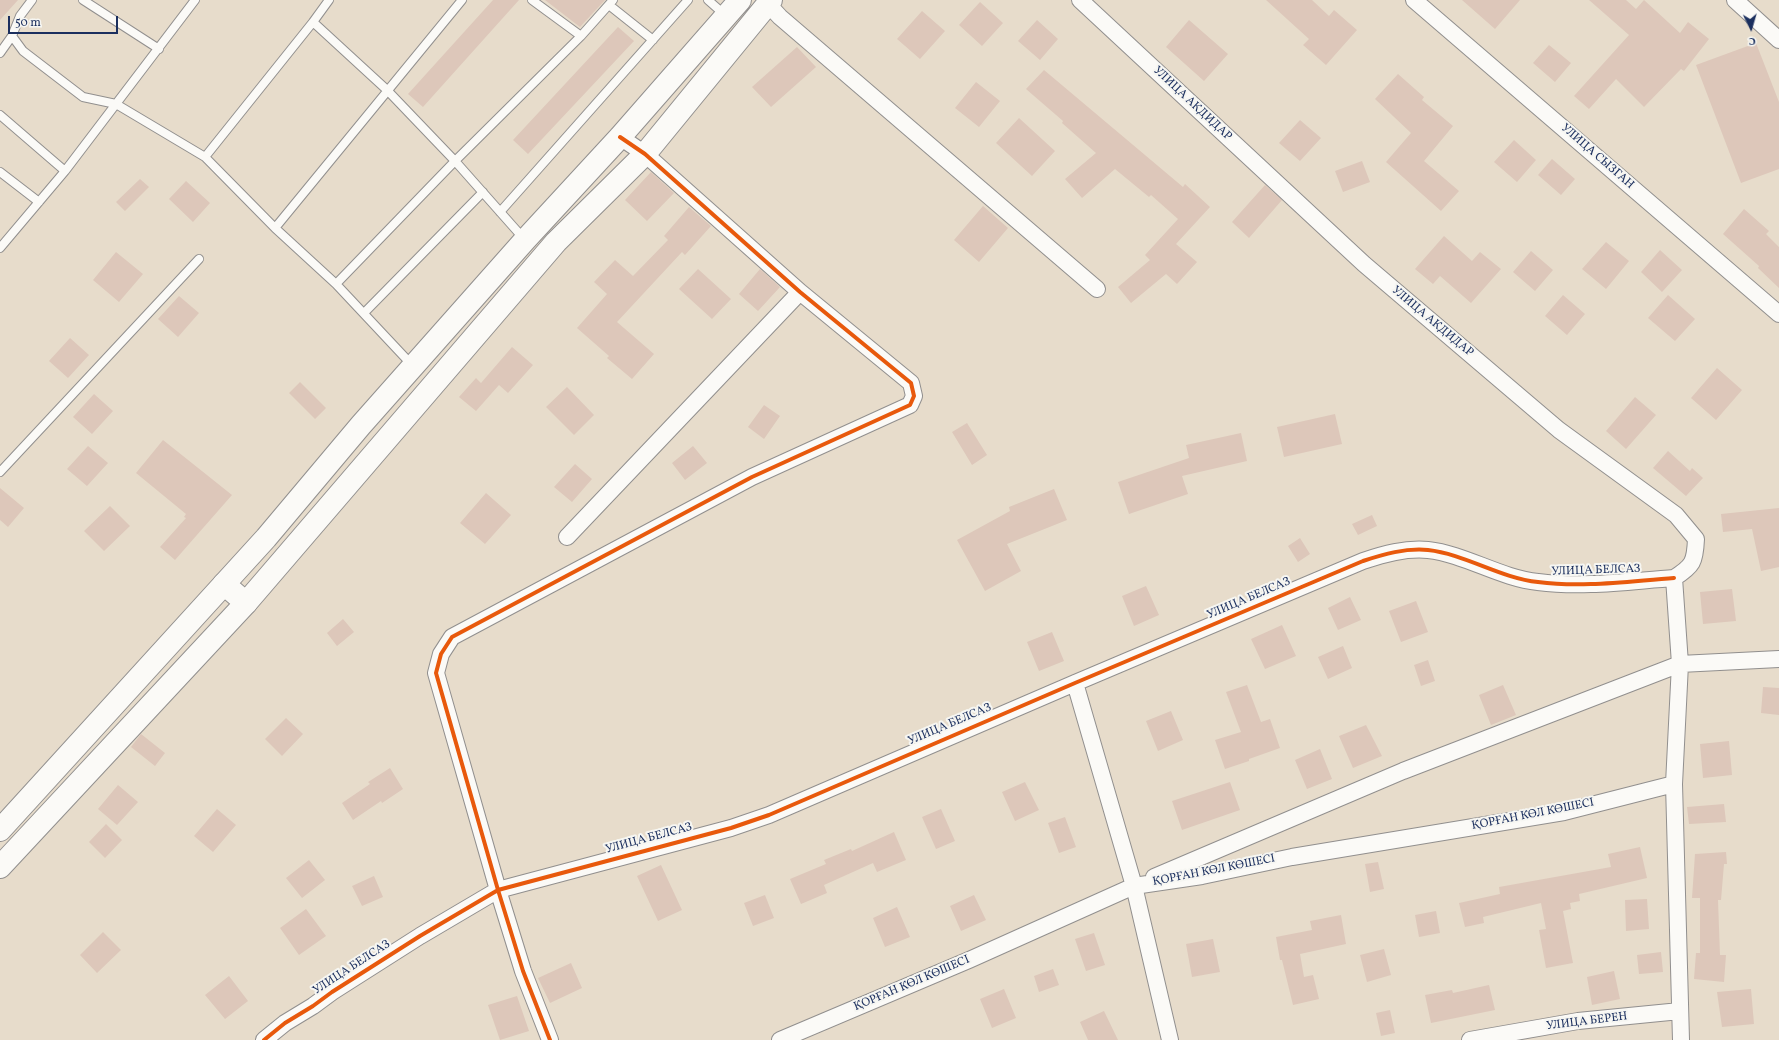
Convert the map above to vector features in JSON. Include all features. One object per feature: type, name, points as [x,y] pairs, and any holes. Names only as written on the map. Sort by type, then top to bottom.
[{"type":"main road","points":[[0,867],[246,603],[556,242],[645,154],[770,2]]},
{"type":"main road","points":[[0,830],[266,538],[361,425],[525,240],[620,137],[733,8]]},
{"type":"main road","points":[[224,584],[246,603]]},
{"type":"street","name":"УЛИЦА АКДИДАР","points":[[1080,0],[1364,264],[1559,430],[1676,515],[1696,539],[1695,558],[1689,568],[1674,578]]},
{"type":"street","name":"УЛИЦА СЫЗГАН","points":[[1414,0],[1779,314]]},
{"type":"street","points":[[1735,0],[1779,40]]},
{"type":"street","points":[[770,2],[786,22],[1097,289]]},
{"type":"street","points":[[550,1040],[523,971],[498,890],[436,673],[441,654],[452,637],[752,477],[910,405],[914,396],[911,383],[800,292],[645,154],[620,137]]},
{"type":"street","points":[[567,537],[800,292]]},
{"type":"street","name":"УЛИЦА БЕЛСАЗ","points":[[264,1040],[285,1023],[420,936],[498,890],[731,828],[769,815],[1362,561],[1385,554],[1409,550],[1428,550],[1446,554],[1509,577],[1538,582],[1570,584],[1674,578]]},
{"type":"street","points":[[1674,578],[1680,664],[1674,784],[1681,1040]]},
{"type":"street","points":[[1134,886],[1403,771],[1680,664],[1779,658]]},
{"type":"street","points":[[1075,683],[1134,886],[1170,1040]]},
{"type":"street","name":"ҚОРҒАН КӨЛ КӨШЕСІ","points":[[780,1040],[968,960],[1134,886],[1202,876],[1292,857],[1564,812],[1674,784]]},
{"type":"street","name":"УЛИЦА БЕРЕН","points":[[1470,1040],[1578,1021],[1680,1011]]},
{"type":"street","points":[[285,1023],[285,1040]]},
{"type":"lane","points":[[0,53],[12,36],[20,16],[32,0]]},
{"type":"lane","points":[[83,0],[159,49]]},
{"type":"lane","points":[[0,248],[65,171],[195,0]]},
{"type":"lane","points":[[205,157],[329,0]]},
{"type":"lane","points":[[275,228],[462,0]]},
{"type":"lane","points":[[532,0],[581,36]]},
{"type":"lane","points":[[500,212],[688,0]]},
{"type":"lane","points":[[708,0],[733,8]]},
{"type":"lane","points":[[336,284],[455,161],[581,36],[611,3],[653,40]]},
{"type":"lane","points":[[313,22],[387,90],[455,161],[525,240]]},
{"type":"lane","points":[[12,36],[23,51],[83,97],[116,104],[205,157],[275,228],[336,284],[414,367]]},
{"type":"lane","points":[[0,115],[65,171]]},
{"type":"lane","points":[[0,172],[39,202]]},
{"type":"lane","points":[[364,314],[483,192]]},
{"type":"lane","points":[[0,472],[198,259]]},
{"type":"building","points":[[0,0],[18,0],[0,20]]},
{"type":"building","points":[[493,0],[519,0],[423,107],[408,94]]},
{"type":"building","points":[[545,0],[605,0],[580,27]]},
{"type":"building","points":[[1266,0],[1312,0],[1329,16],[1334,10],[1357,30],[1326,65],[1303,45],[1309,39]]},
{"type":"building","points":[[1462,0],[1520,0],[1495,29]]},
{"type":"building","points":[[1589,0],[1626,0],[1636,9],[1644,0],[1680,33],[1688,22],[1709,39],[1684,71],[1681,69],[1644,107],[1616,79],[1589,109],[1574,96],[1629,35]]},
{"type":"building","points":[[980,2],[1003,23],[982,46],[959,25]]},
{"type":"building","points":[[922,11],[945,31],[920,59],[897,39]]},
{"type":"building","points":[[1037,20],[1058,39],[1040,60],[1018,41]]},
{"type":"building","points":[[1189,20],[1228,54],[1204,81],[1166,47]]},
{"type":"building","points":[[618,27],[634,41],[528,154],[513,140]]},
{"type":"building","points":[[1756,43],[1779,102],[1779,169],[1741,183],[1696,65]]},
{"type":"building","points":[[1549,45],[1571,63],[1555,82],[1533,63]]},
{"type":"building","points":[[797,47],[816,67],[771,107],[752,87]]},
{"type":"building","points":[[1044,70],[1183,187],[1185,184],[1210,207],[1176,244],[1197,262],[1177,284],[1166,274],[1131,303],[1118,287],[1150,260],[1145,255],[1178,219],[1151,195],[1149,197],[1115,169],[1082,198],[1065,179],[1096,153],[1062,123],[1063,121],[1026,89]]},
{"type":"building","points":[[1398,74],[1424,97],[1422,100],[1453,126],[1424,161],[1459,191],[1441,211],[1386,162],[1411,133],[1375,99]]},
{"type":"building","points":[[976,82],[1000,101],[979,127],[955,108]]},
{"type":"building","points":[[1019,118],[1055,151],[1032,176],[996,143]]},
{"type":"building","points":[[1300,120],[1321,138],[1300,161],[1279,143]]},
{"type":"building","points":[[1514,140],[1536,160],[1517,182],[1494,162]]},
{"type":"building","points":[[1552,159],[1575,179],[1561,195],[1538,175]]},
{"type":"building","points":[[1362,161],[1370,182],[1343,192],[1335,171]]},
{"type":"building","points":[[651,172],[674,193],[647,221],[625,200]]},
{"type":"building","points":[[140,179],[149,187],[125,211],[116,202]]},
{"type":"building","points":[[186,181],[210,203],[193,222],[169,199]]},
{"type":"building","points":[[1265,185],[1282,200],[1249,238],[1232,222]]},
{"type":"building","points":[[983,206],[1008,228],[979,262],[954,240]]},
{"type":"building","points":[[689,207],[711,226],[685,255],[682,252],[617,322],[654,354],[632,379],[607,358],[609,356],[577,328],[607,294],[594,282],[615,260],[633,276],[668,240],[664,236]]},
{"type":"building","points":[[1744,209],[1769,231],[1766,234],[1779,247],[1779,288],[1758,268],[1759,266],[1723,234]]},
{"type":"building","points":[[1444,236],[1472,261],[1480,252],[1501,269],[1471,303],[1440,276],[1433,284],[1415,269]]},
{"type":"building","points":[[1606,242],[1629,261],[1606,289],[1582,269]]},
{"type":"building","points":[[1660,250],[1682,270],[1662,292],[1641,272]]},
{"type":"building","points":[[1531,251],[1553,270],[1535,291],[1513,272]]},
{"type":"building","points":[[116,252],[143,274],[119,302],[93,280]]},
{"type":"building","points":[[698,269],[731,299],[712,319],[679,289]]},
{"type":"building","points":[[760,269],[780,287],[758,311],[739,294]]},
{"type":"building","points":[[1563,295],[1585,314],[1567,335],[1545,316]]},
{"type":"building","points":[[1668,295],[1695,319],[1675,341],[1648,318]]},
{"type":"building","points":[[179,296],[199,313],[178,337],[158,319]]},
{"type":"building","points":[[70,338],[89,355],[68,378],[49,361]]},
{"type":"building","points":[[512,347],[533,365],[508,393],[499,385],[476,411],[459,397],[476,378],[481,383]]},
{"type":"building","points":[[1717,368],[1742,390],[1716,420],[1691,398]]},
{"type":"building","points":[[300,382],[326,408],[315,419],[289,393]]},
{"type":"building","points":[[567,387],[594,415],[574,435],[546,407]]},
{"type":"building","points":[[94,394],[113,411],[92,434],[73,417]]},
{"type":"building","points":[[1635,397],[1656,415],[1626,449],[1606,431]]},
{"type":"building","points":[[764,405],[780,416],[764,439],[748,427]]},
{"type":"building","points":[[1335,414],[1342,444],[1284,457],[1277,427]]},
{"type":"building","points":[[967,423],[987,455],[972,465],[952,432]]},
{"type":"building","points":[[1241,433],[1247,461],[1182,476],[1188,494],[1129,514],[1118,482],[1189,458],[1186,445]]},
{"type":"building","points":[[163,440],[232,495],[175,560],[160,547],[186,518],[184,517],[186,514],[136,473]]},
{"type":"building","points":[[88,446],[108,463],[87,486],[67,469]]},
{"type":"building","points":[[693,446],[707,463],[685,480],[672,463]]},
{"type":"building","points":[[1668,451],[1690,471],[1692,468],[1703,478],[1686,496],[1653,468]]},
{"type":"building","points":[[575,464],[592,479],[572,502],[554,487]]},
{"type":"building","points":[[0,488],[24,508],[8,527],[0,520]]},
{"type":"building","points":[[1054,489],[1067,520],[1007,544],[1021,571],[985,591],[957,540],[1010,511],[1009,507]]},
{"type":"building","points":[[486,493],[511,515],[485,544],[460,523]]},
{"type":"building","points":[[110,506],[130,526],[104,551],[84,531]]},
{"type":"building","points":[[1779,508],[1779,567],[1761,571],[1752,529],[1723,532],[1721,514]]},
{"type":"building","points":[[1372,515],[1377,526],[1358,535],[1352,524]]},
{"type":"building","points":[[1300,538],[1310,554],[1298,562],[1288,546]]},
{"type":"building","points":[[1146,586],[1159,615],[1134,626],[1122,596]]},
{"type":"building","points":[[1732,589],[1736,621],[1703,624],[1700,592]]},
{"type":"building","points":[[1350,597],[1361,620],[1338,630],[1328,608]]},
{"type":"building","points":[[1416,601],[1428,632],[1401,642],[1389,611]]},
{"type":"building","points":[[343,619],[354,632],[337,646],[327,633]]},
{"type":"building","points":[[1282,625],[1296,656],[1265,669],[1251,639]]},
{"type":"building","points":[[1052,632],[1064,661],[1039,671],[1027,642]]},
{"type":"building","points":[[1343,646],[1352,668],[1328,679],[1318,657]]},
{"type":"building","points":[[1428,660],[1435,681],[1421,686],[1414,665]]},
{"type":"building","points":[[1247,685],[1261,722],[1270,719],[1280,748],[1225,769],[1215,740],[1241,732],[1226,692]]},
{"type":"building","points":[[1503,685],[1516,715],[1491,725],[1479,695]]},
{"type":"building","points":[[1763,687],[1779,688],[1779,715],[1761,713]]},
{"type":"building","points":[[1171,711],[1183,740],[1158,751],[1146,721]]},
{"type":"building","points":[[286,718],[303,734],[282,756],[265,739]]},
{"type":"building","points":[[1366,725],[1382,756],[1353,768],[1339,736]]},
{"type":"building","points":[[141,734],[165,753],[155,766],[131,747]]},
{"type":"building","points":[[1729,741],[1732,775],[1703,778],[1700,744]]},
{"type":"building","points":[[1320,749],[1332,779],[1307,789],[1295,760]]},
{"type":"building","points":[[390,768],[403,789],[382,803],[381,801],[353,820],[342,803],[370,784],[368,782]]},
{"type":"building","points":[[1025,782],[1039,810],[1015,821],[1002,792]]},
{"type":"building","points":[[1230,782],[1240,810],[1182,830],[1172,801]]},
{"type":"building","points":[[118,785],[138,802],[117,825],[98,809]]},
{"type":"building","points":[[1724,804],[1726,822],[1689,824],[1687,807]]},
{"type":"building","points":[[217,809],[236,825],[213,852],[194,836]]},
{"type":"building","points":[[941,809],[955,841],[936,849],[922,817]]},
{"type":"building","points":[[1065,817],[1076,847],[1059,853],[1048,823]]},
{"type":"building","points":[[106,824],[122,840],[105,858],[89,842]]},
{"type":"building","points":[[894,832],[906,860],[877,872],[873,863],[824,885],[827,893],[801,904],[790,879],[826,864],[824,860],[851,849],[852,851]]},
{"type":"building","points":[[1640,847],[1647,878],[1579,894],[1580,901],[1570,903],[1571,909],[1563,911],[1573,963],[1546,968],[1539,930],[1546,929],[1541,903],[1483,917],[1484,923],[1465,927],[1459,903],[1500,894],[1499,887],[1611,867],[1608,854]]},
{"type":"building","points":[[1726,852],[1727,864],[1724,864],[1721,900],[1718,900],[1720,955],[1726,955],[1724,982],[1694,979],[1696,953],[1700,953],[1700,898],[1692,898],[1695,854]]},
{"type":"building","points":[[309,860],[325,880],[302,898],[286,878]]},
{"type":"building","points":[[1378,862],[1384,889],[1370,892],[1365,864]]},
{"type":"building","points":[[661,865],[682,910],[658,921],[637,876]]},
{"type":"building","points":[[374,876],[383,897],[362,906],[352,886]]},
{"type":"building","points":[[765,895],[774,918],[753,926],[744,903]]},
{"type":"building","points":[[974,895],[986,920],[961,931],[950,906]]},
{"type":"building","points":[[1647,899],[1649,929],[1626,931],[1625,900]]},
{"type":"building","points":[[897,907],[910,937],[885,947],[873,918]]},
{"type":"building","points":[[306,909],[326,936],[299,955],[280,928]]},
{"type":"building","points":[[1436,911],[1440,933],[1419,937],[1415,915]]},
{"type":"building","points":[[1341,915],[1346,944],[1300,954],[1304,977],[1313,975],[1319,999],[1293,1005],[1282,960],[1280,960],[1276,937],[1312,930],[1310,921]]},
{"type":"building","points":[[103,932],[121,950],[97,973],[80,955]]},
{"type":"building","points":[[1094,933],[1105,965],[1086,971],[1075,939]]},
{"type":"building","points":[[1213,939],[1220,972],[1192,977],[1186,944]]},
{"type":"building","points":[[1384,949],[1391,975],[1367,982],[1360,955]]},
{"type":"building","points":[[1661,952],[1663,972],[1639,974],[1637,955]]},
{"type":"building","points":[[571,963],[582,988],[550,1003],[538,978]]},
{"type":"building","points":[[1053,969],[1059,985],[1039,992],[1034,976]]},
{"type":"building","points":[[1614,971],[1620,999],[1592,1005],[1587,977]]},
{"type":"building","points":[[229,976],[248,1001],[225,1019],[205,995]]},
{"type":"building","points":[[1489,985],[1495,1010],[1431,1023],[1425,995],[1452,990],[1453,993]]},
{"type":"building","points":[[1004,989],[1016,1018],[992,1028],[980,999]]},
{"type":"building","points":[[1751,989],[1754,1024],[1722,1027],[1717,992]]},
{"type":"building","points":[[517,996],[529,1031],[500,1040],[488,1005]]},
{"type":"building","points":[[1390,1010],[1395,1033],[1381,1036],[1376,1013]]},
{"type":"building","points":[[1104,1011],[1118,1040],[1088,1040],[1080,1022]]},
{"type":"cycle path","points":[[550,1040],[523,971],[498,890],[436,673],[441,654],[452,637],[752,477],[910,405],[914,396],[911,383],[800,292],[645,154],[620,137]]},
{"type":"cycle path","points":[[264,1040],[285,1023],[313,1006],[332,992],[420,936],[498,890],[731,828],[769,815],[1363,561],[1395,552],[1428,550],[1455,556],[1524,580],[1555,584],[1589,584],[1674,578]]}]
